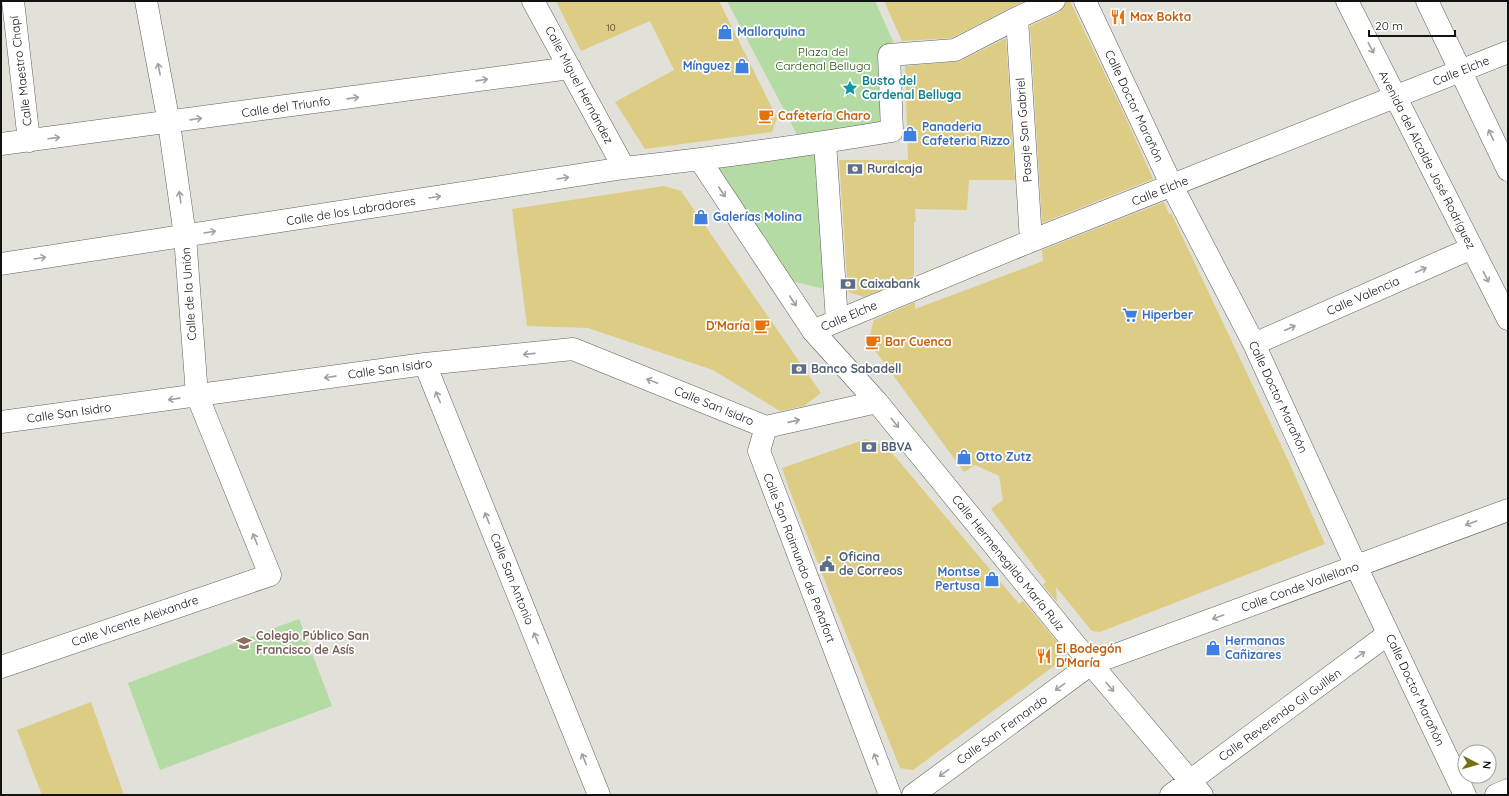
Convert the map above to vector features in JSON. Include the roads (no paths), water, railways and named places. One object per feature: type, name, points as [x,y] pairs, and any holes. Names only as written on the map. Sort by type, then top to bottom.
[{"type":"street","name":"Calle Maestro Chapí","points":[[13,1],[29,141]]},
{"type":"street","name":"Calle de la Unión","points":[[146,1],[169,123],[185,236],[197,395],[270,575]]},
{"type":"street","name":"Calle Miguel Hernández","points":[[533,1],[624,168]]},
{"type":"street","points":[[837,321],[825,142],[892,131],[889,55],[955,50],[1054,1]]},
{"type":"street","name":"Calle Doctor Marañón","points":[[1085,1],[1172,186],[1254,344],[1356,566],[1465,795]]},
{"type":"street","name":"Avenida del Alcalde José Rodríguez","points":[[1347,1],[1508,319]]},
{"type":"street","points":[[1427,1],[1508,170]]},
{"type":"street","name":"Pasaje San Gabriel","points":[[1017,18],[1031,242]]},
{"type":"street","name":"Calle Elche","points":[[813,331],[1031,242],[1508,52]]},
{"type":"street","name":"Calle del Triunfo","points":[[1,144],[169,123],[570,68]]},
{"type":"street","name":"Calle de los Labradores","points":[[1,264],[624,168],[700,160],[825,142]]},
{"type":"street","name":"Calle Hermenegildo María Ruiz","points":[[700,160],[813,331],[877,402],[1091,664],[1196,788]]},
{"type":"street","name":"Calle Valencia","points":[[1254,344],[1472,248]]},
{"type":"street","name":"Calle San Isidro","points":[[1,422],[425,364],[573,349],[766,427]]},
{"type":"street","name":"Calle San Antonio","points":[[425,364],[599,795]]},
{"type":"street","points":[[766,427],[877,402]]},
{"type":"street","name":"Calle San Raimundo de Peñafort","points":[[766,427],[759,451],[890,795]]},
{"type":"street","name":"Calle Conde Vallellano","points":[[1091,664],[1508,510]]},
{"type":"street","name":"Calle Vicente Aleixandre","points":[[1,667],[270,575]]},
{"type":"street","name":"Calle Reverendo Gil Guillén","points":[[1171,795],[1196,788],[1388,634]]},
{"type":"street","name":"Calle San Fernando","points":[[913,795],[1091,664]]},
{"type":"street","points":[[1496,795],[1508,790]]},
{"type":"place","name":"Max Bokta","points":[[1118,17]]},
{"type":"place","name":"Mallorquina","points":[[725,32]]},
{"type":"place","name":"Mínguez","points":[[742,66]]},
{"type":"place","name":"Busto del Cardenal Belluga","points":[[850,88]]},
{"type":"place","name":"Cafetería Charo","points":[[766,116]]},
{"type":"place","name":"Panaderia Cafeteria Rizzo","points":[[910,134]]},
{"type":"place","name":"Ruralcaja","points":[[855,169]]},
{"type":"place","name":"Galerías Molina","points":[[701,217]]},
{"type":"place","name":"Caixabank","points":[[848,284]]},
{"type":"place","name":"Hiperber","points":[[1130,315]]},
{"type":"place","name":"D'María","points":[[762,326]]},
{"type":"place","name":"Bar Cuenca","points":[[873,342]]},
{"type":"place","name":"Banco Sabadell","points":[[799,369]]},
{"type":"place","name":"BBVA","points":[[869,447]]},
{"type":"place","name":"Otto Zutz","points":[[964,457]]},
{"type":"place","name":"Oficina de Correos","points":[[827,564]]},
{"type":"place","name":"Montse Pertusa","points":[[992,579]]},
{"type":"place","name":"Colegio Público San Francisco de Asís","points":[[244,643]]},
{"type":"place","name":"Hermanas Cañizares","points":[[1213,648]]},
{"type":"place","name":"El Bodegón D'María","points":[[1044,656]]},
{"type":"park label","name":"Plaza del Cardenal Belluga","points":[[823,59]]}]
